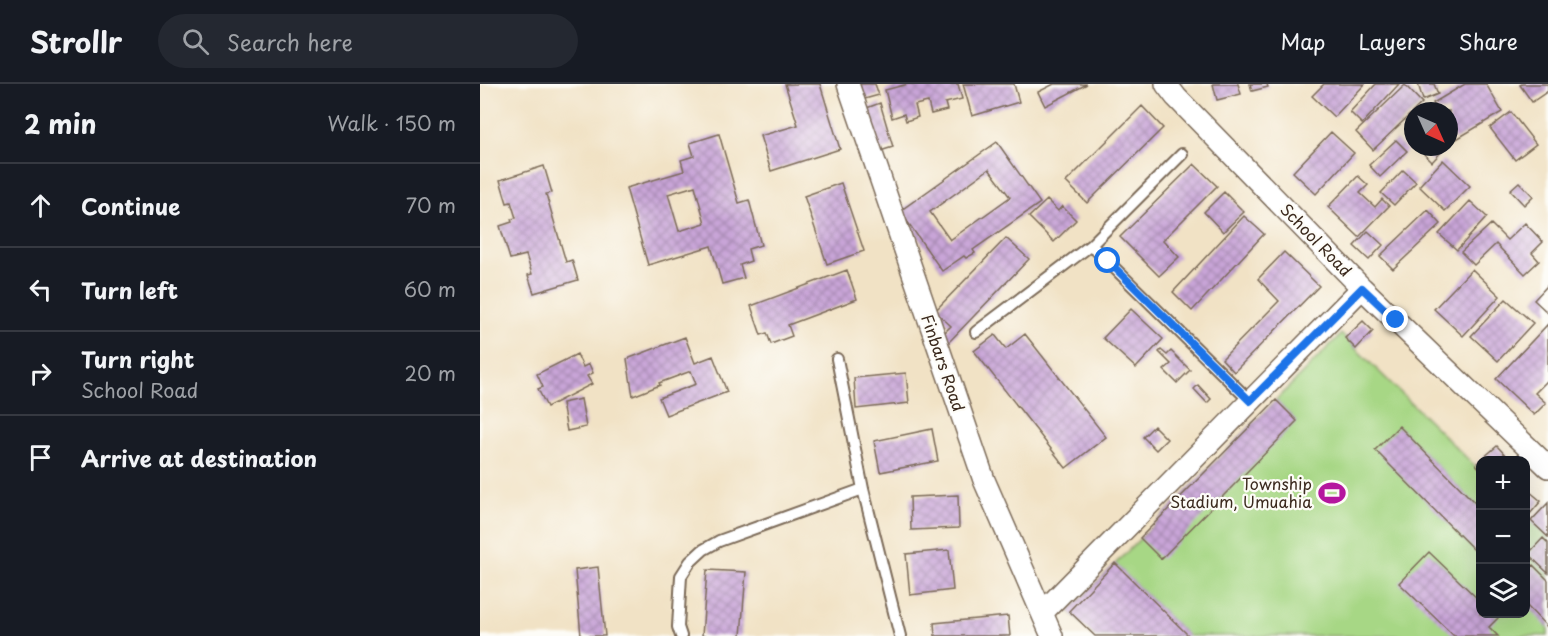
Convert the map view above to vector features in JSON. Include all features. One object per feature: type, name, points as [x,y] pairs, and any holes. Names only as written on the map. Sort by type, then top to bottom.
[{"type":"street","name":"Finbars Road","points":[[848,84],[984,480],[1053,636]]},
{"type":"street","name":"School Road","points":[[1166,84],[1362,288],[1548,467]]},
{"type":"street","points":[[1043,612],[1362,288]]},
{"type":"lane","points":[[976,332],[1091,245],[1182,154]]},
{"type":"lane","points":[[1091,245],[1250,401]]},
{"type":"lane","points":[[837,359],[863,489],[900,636]]},
{"type":"lane","points":[[681,636],[678,627],[681,576],[690,562],[703,550],[718,542],[863,489]]},
{"type":"green space","name":"Township Stadium, Umuahia","points":[[1341,334],[1476,467],[1476,618],[1530,618],[1530,519],[1548,538],[1548,636],[1095,636],[1069,611]]},
{"type":"building","points":[[785,84],[820,84],[840,149],[771,171],[760,136],[798,125]]},
{"type":"building","points":[[856,84],[875,84],[879,95],[861,100]]},
{"type":"building","points":[[908,84],[958,84],[962,99],[945,103],[947,110],[931,114],[928,102],[915,105],[918,117],[906,121],[904,114],[892,118],[885,90]]},
{"type":"building","points":[[963,84],[1014,84],[1019,102],[972,116]]},
{"type":"building","points":[[1054,84],[1087,84],[1045,106],[1038,92]]},
{"type":"building","points":[[1213,84],[1238,84],[1241,94],[1217,100]]},
{"type":"building","points":[[1250,84],[1267,84],[1268,87],[1252,91]]},
{"type":"building","points":[[1324,84],[1365,84],[1334,117],[1312,96]]},
{"type":"building","points":[[1376,84],[1399,84],[1362,124],[1350,112]]},
{"type":"building","points":[[1418,84],[1434,84],[1438,94],[1423,100]]},
{"type":"building","points":[[1465,84],[1486,84],[1502,112],[1458,138],[1458,102],[1435,102]]},
{"type":"building","points":[[1548,84],[1548,91],[1532,102],[1520,85]]},
{"type":"building","points":[[1405,85],[1421,102],[1404,102],[1404,120],[1373,150],[1356,132]]},
{"type":"building","points":[[880,103],[893,147],[877,152],[864,109]]},
{"type":"building","points":[[1142,106],[1163,128],[1087,203],[1066,182]]},
{"type":"building","points":[[1511,112],[1536,144],[1515,160],[1490,128]]},
{"type":"building","points":[[1331,132],[1354,153],[1316,194],[1293,172]]},
{"type":"building","points":[[719,134],[739,203],[749,200],[761,245],[748,249],[751,261],[740,265],[744,278],[722,284],[711,246],[648,265],[626,188],[684,171],[681,160],[694,156],[690,143]],"holes":[[[695,186],[705,223],[679,231],[668,194]]]},
{"type":"building","points":[[1396,140],[1404,148],[1404,154],[1380,177],[1369,165]]},
{"type":"building","points":[[997,142],[1040,203],[973,250],[975,253],[966,258],[964,256],[942,271],[900,211]],"holes":[[[989,169],[1010,197],[950,240],[930,212]]]},
{"type":"building","points":[[1426,156],[1438,156],[1432,162]]},
{"type":"building","points":[[1443,160],[1470,186],[1445,211],[1419,186]]},
{"type":"building","points":[[1194,164],[1217,186],[1163,240],[1179,257],[1159,276],[1120,237]]},
{"type":"building","points":[[544,166],[552,193],[546,194],[566,262],[572,260],[578,280],[534,293],[528,275],[532,274],[526,255],[510,259],[500,226],[516,218],[511,202],[507,203],[500,180]]},
{"type":"building","points":[[1403,170],[1416,182],[1394,205],[1381,193]]},
{"type":"building","points":[[1358,176],[1368,185],[1360,193],[1375,207],[1382,199],[1389,206],[1359,237],[1328,207]]},
{"type":"building","points":[[1519,182],[1533,196],[1524,205],[1510,190]]},
{"type":"building","points":[[841,183],[864,251],[827,264],[804,196]]},
{"type":"building","points":[[1224,192],[1244,212],[1223,232],[1204,212]]},
{"type":"building","points":[[1047,200],[1058,211],[1062,206],[1076,220],[1054,242],[1029,217]]},
{"type":"building","points":[[1470,201],[1487,217],[1457,250],[1439,234]]},
{"type":"building","points":[[1428,210],[1441,224],[1393,269],[1380,256]]},
{"type":"building","points":[[1244,216],[1264,234],[1192,311],[1173,292]]},
{"type":"building","points":[[1525,223],[1543,242],[1532,253],[1539,261],[1525,274],[1496,244],[1474,265],[1461,252],[1491,224],[1507,240]]},
{"type":"building","points":[[1368,231],[1383,245],[1369,260],[1354,246]]},
{"type":"building","points":[[1006,238],[1029,259],[948,343],[941,336],[951,326],[935,311]]},
{"type":"building","points":[[1284,252],[1319,286],[1234,372],[1222,359],[1279,301],[1258,279]]},
{"type":"building","points":[[1472,269],[1500,296],[1463,336],[1434,309]]},
{"type":"building","points":[[847,270],[857,299],[788,325],[792,336],[771,344],[767,333],[761,335],[751,306]]},
{"type":"building","points":[[1548,285],[1548,313],[1534,300]]},
{"type":"building","points":[[1506,299],[1533,323],[1498,361],[1471,336]]},
{"type":"building","points":[[1131,309],[1163,339],[1136,368],[1103,338]]},
{"type":"building","points":[[1363,321],[1373,331],[1356,349],[1345,338]]},
{"type":"building","points":[[1548,324],[1548,380],[1535,393],[1546,403],[1534,415],[1496,379]]},
{"type":"building","points":[[1025,334],[1106,437],[1066,468],[974,351],[995,335],[1006,349]]},
{"type":"building","points":[[685,337],[695,363],[713,356],[727,392],[666,415],[659,398],[696,384],[691,371],[633,396],[627,359]]},
{"type":"building","points":[[1161,350],[1167,355],[1171,351],[1190,370],[1177,383],[1164,370],[1171,364],[1159,352]]},
{"type":"building","points":[[577,354],[583,367],[589,364],[593,373],[587,376],[592,384],[547,407],[538,389],[543,387],[537,374]]},
{"type":"building","points":[[906,373],[909,403],[856,409],[854,378]]},
{"type":"building","points":[[1198,385],[1211,399],[1207,403],[1194,389]]},
{"type":"building","points":[[581,399],[586,427],[567,431],[562,403]]},
{"type":"building","points":[[1276,400],[1297,421],[1161,559],[1140,538]]},
{"type":"building","points":[[1154,426],[1167,439],[1156,450],[1143,437]]},
{"type":"building","points":[[1399,426],[1476,504],[1476,552],[1375,450]]},
{"type":"building","points":[[932,429],[938,461],[880,472],[874,441]]},
{"type":"building","points":[[1497,446],[1506,456],[1486,456]]},
{"type":"building","points":[[1530,492],[1541,501],[1530,514]]},
{"type":"building","points":[[958,495],[959,528],[911,530],[910,497]]},
{"type":"building","points":[[1548,503],[1548,537],[1531,521]]},
{"type":"building","points":[[1543,538],[1548,543],[1548,573],[1530,556],[1530,552]]},
{"type":"building","points":[[949,550],[953,590],[910,595],[906,554]]},
{"type":"building","points":[[1429,552],[1476,597],[1476,618],[1498,618],[1489,627],[1498,636],[1454,636],[1399,583]]},
{"type":"building","points":[[1115,563],[1189,636],[1095,636],[1069,611]]},
{"type":"building","points":[[1533,565],[1548,580],[1548,628],[1530,609],[1530,568]]},
{"type":"building","points":[[598,567],[605,636],[581,636],[575,570]]},
{"type":"building","points":[[707,570],[746,572],[741,636],[702,636]]},
{"type":"building","points":[[1008,616],[1010,636],[935,636],[934,623]]},
{"type":"place","name":"Township Stadium, Umuahia","points":[[1332,493]]},
{"type":"route","points":[[1108,261],[1250,401],[1362,288],[1396,320]]}]
